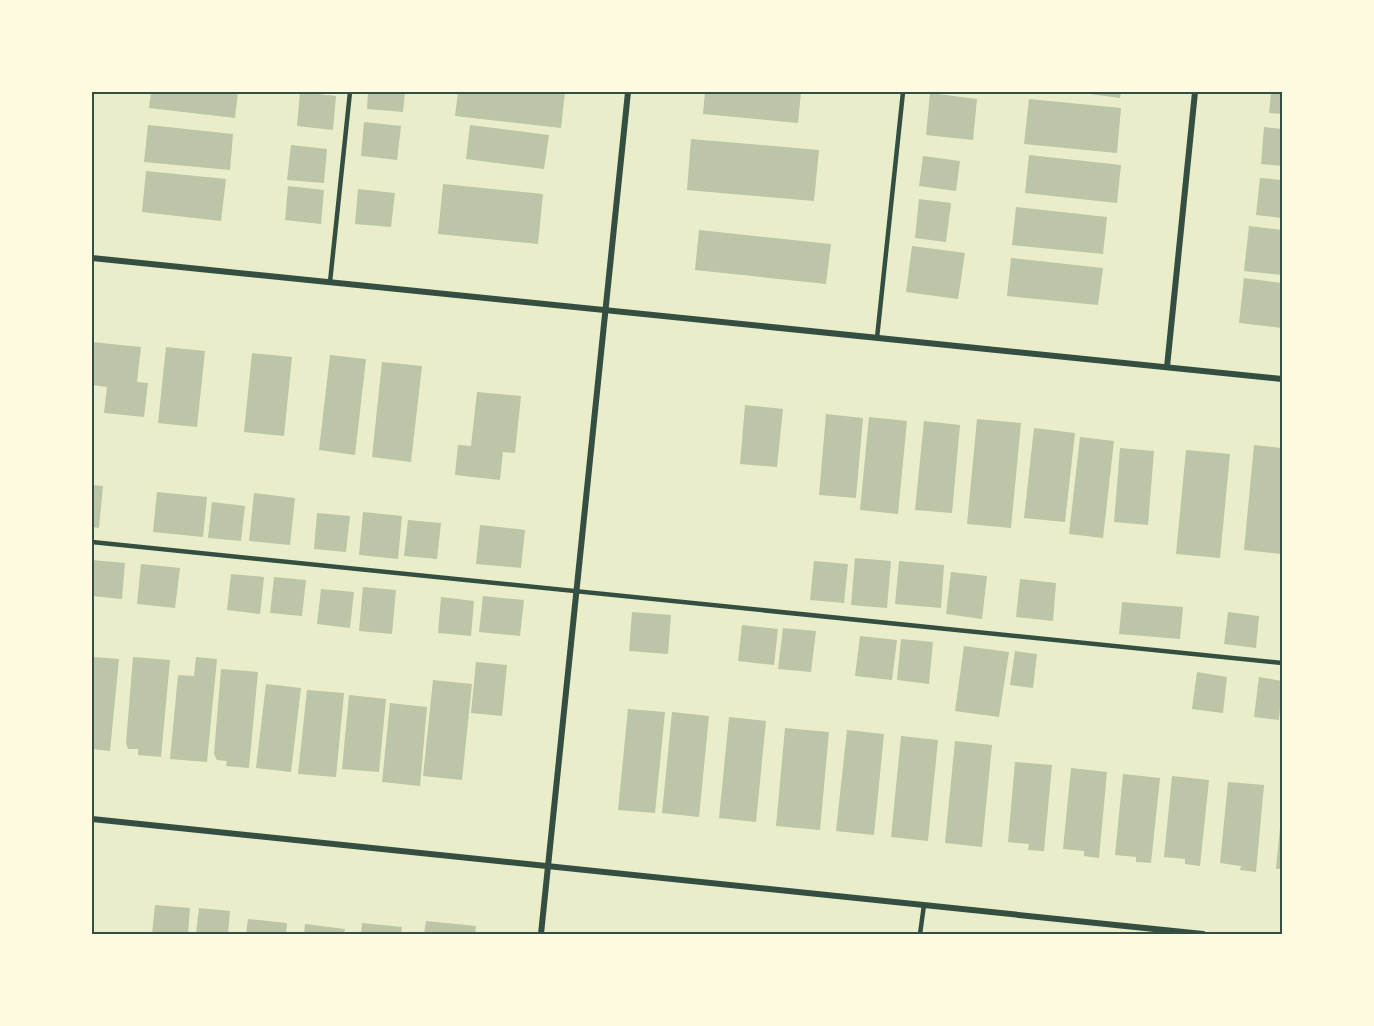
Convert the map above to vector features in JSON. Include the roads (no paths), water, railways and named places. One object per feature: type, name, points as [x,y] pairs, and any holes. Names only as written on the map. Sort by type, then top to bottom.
[{"type":"street","points":[[541,934],[627,92]]},
{"type":"street","points":[[1167,367],[1195,92]]},
{"type":"street","points":[[92,258],[1282,379]]},
{"type":"street","points":[[92,819],[1203,934]]},
{"type":"lane","points":[[330,282],[350,92]]},
{"type":"lane","points":[[877,338],[903,92]]},
{"type":"lane","points":[[92,542],[1282,663]]},
{"type":"lane","points":[[920,934],[924,905]]}]
